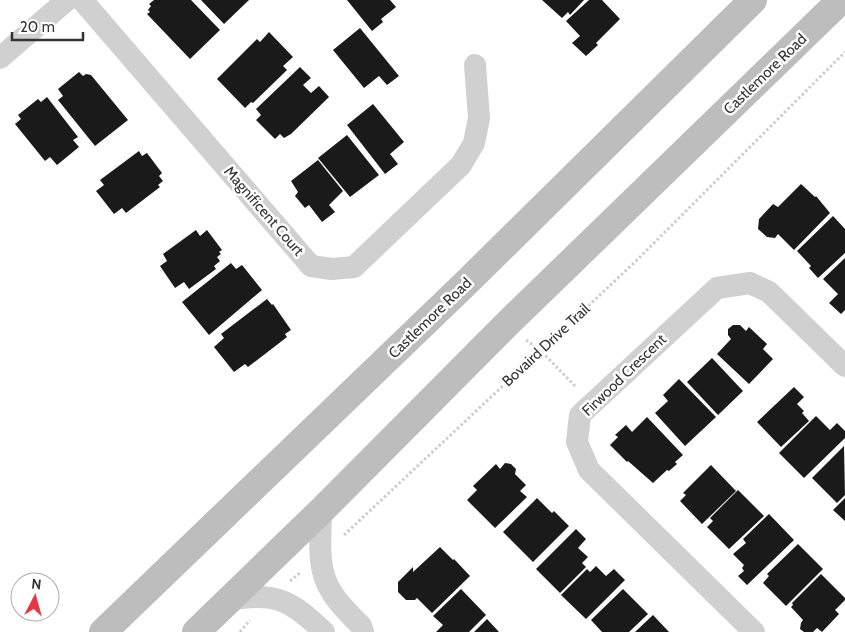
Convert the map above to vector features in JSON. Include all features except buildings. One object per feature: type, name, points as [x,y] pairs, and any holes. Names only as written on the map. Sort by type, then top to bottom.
[{"type":"main road","name":"Castlemore Road","points":[[103,632],[466,283],[753,0]]},
{"type":"main road","name":"Castlemore Road","points":[[196,632],[321,512],[506,325],[841,0]]},
{"type":"street","points":[[0,58],[67,0]]},
{"type":"street","name":"Magnificent Court","points":[[82,0],[311,266],[332,269],[354,267],[462,165],[474,143],[479,118],[475,65]]},
{"type":"street","name":"Firwood Crescent","points":[[754,632],[589,470],[577,442],[580,415],[717,288],[726,286],[750,283],[769,292],[845,366]]},
{"type":"street","points":[[321,512],[320,556],[323,574],[331,592],[361,626],[363,632]]},
{"type":"street","points":[[230,600],[250,596],[271,597],[290,604],[307,616],[324,632]]},
{"type":"path","name":"Bovaird Drive Trail","points":[[240,632],[271,597],[340,539],[635,262],[845,52]]},
{"type":"path","points":[[506,325],[540,350],[592,404]]}]
